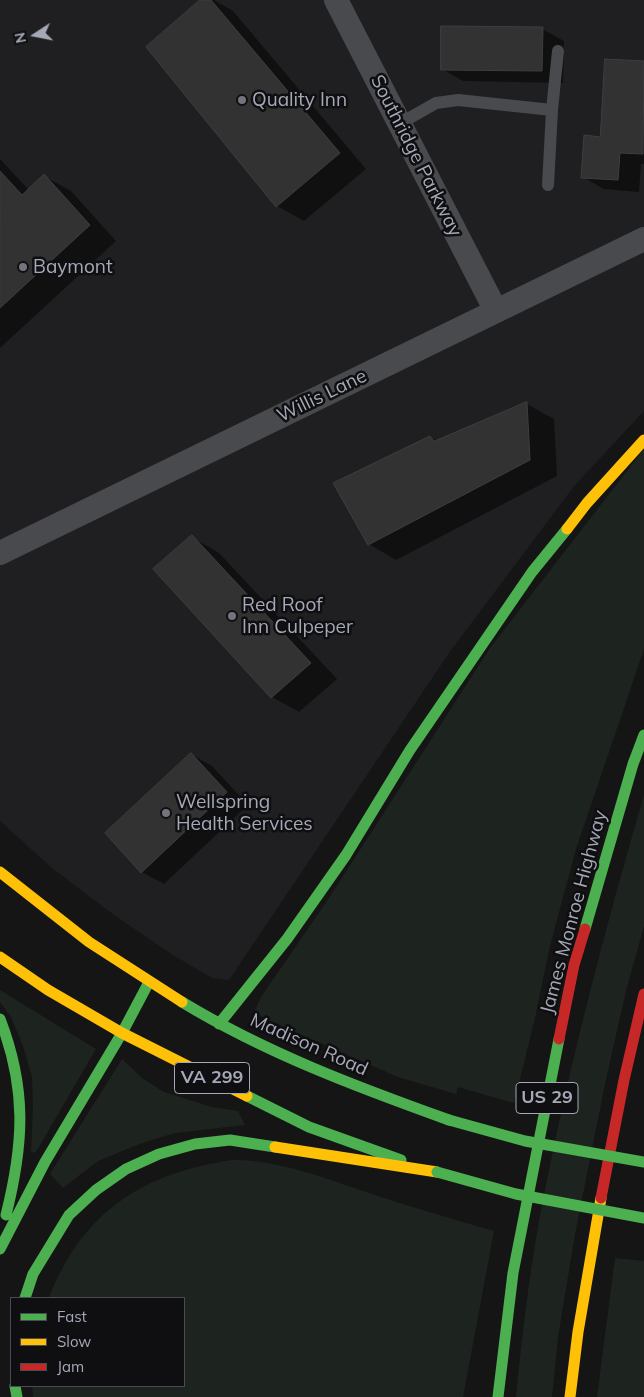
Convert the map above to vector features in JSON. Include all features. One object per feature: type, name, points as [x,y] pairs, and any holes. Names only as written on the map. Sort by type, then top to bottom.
[{"type":"main road","points":[[219,1024],[287,939],[346,855],[410,750],[532,572],[587,503],[644,440]]},
{"type":"main road","name":"James Monroe Highway","points":[[498,1397],[513,1273],[574,965],[633,764],[644,735]]},
{"type":"main road","name":"Madison Road","points":[[0,872],[78,934],[149,982],[219,1024],[312,1068],[449,1120],[525,1141],[644,1162]]},
{"type":"main road","name":"VA 299","points":[[0,957],[48,990],[122,1033],[309,1126],[436,1172],[516,1194],[644,1218]]},
{"type":"main road","points":[[0,1249],[49,1154],[122,1033],[149,982]]},
{"type":"main road","points":[[570,1397],[576,1342],[604,1181],[630,1048],[644,994]]},
{"type":"main road","points":[[630,1048],[644,1010]]},
{"type":"main road","points":[[0,1019],[10,1041],[18,1074],[21,1117],[19,1152],[13,1187],[0,1236]]},
{"type":"main road","points":[[25,1297],[33,1274],[69,1216],[96,1190],[126,1169],[160,1154],[195,1144],[230,1140],[436,1172]]},
{"type":"main road","points":[[490,1369],[506,1322]]},
{"type":"street","name":"Southridge Parkway","points":[[336,0],[496,311]]},
{"type":"street","name":"Willis Lane","points":[[0,553],[644,239]]},
{"type":"lane","points":[[548,185],[552,110],[558,51]]},
{"type":"lane","points":[[399,124],[436,103],[458,100],[552,110]]},
{"type":"shaded area","points":[[0,0],[644,0],[644,411],[575,485],[449,653],[229,980],[212,978],[173,955],[114,915],[52,868],[0,821]]},
{"type":"shaded area","points":[[644,449],[644,649],[576,849],[550,946],[514,1103],[458,1087],[456,1094],[398,1077],[270,1021],[254,1012],[261,997],[329,898],[490,648]]},
{"type":"shaded area","points":[[644,795],[644,926],[626,991],[606,1079],[575,1234],[558,1337],[552,1397],[516,1397],[532,1261],[557,1131],[591,986]]},
{"type":"shaded area","points":[[0,990],[96,1049],[36,1152],[31,1153],[32,1077],[23,1046],[11,1017],[0,1002]]},
{"type":"shaded area","points":[[122,1059],[142,1078],[164,1092],[212,1107],[238,1111],[245,1125],[175,1133],[142,1143],[98,1161],[63,1188],[50,1174]]},
{"type":"shaded area","points":[[232,1160],[284,1166],[494,1231],[463,1397],[33,1397],[32,1387],[185,1387],[185,1297],[49,1297],[63,1268],[79,1242],[98,1220],[120,1202],[144,1187],[170,1175],[200,1166]]},
{"type":"shaded area","points":[[615,1258],[644,1261],[644,1397],[597,1397]]},
{"type":"building","name":"Quality Inn","points":[[200,0],[211,0],[340,153],[276,207],[146,47]]},
{"type":"building","points":[[441,26],[543,27],[542,71],[441,70]]},
{"type":"building","points":[[605,59],[644,61],[643,154],[620,153],[618,180],[581,178],[584,135],[600,137]]},
{"type":"building","name":"Baymont","points":[[0,171],[22,195],[44,174],[90,225],[0,308]]},
{"type":"building","points":[[527,402],[530,460],[368,545],[333,483],[430,436],[434,441]]},
{"type":"building","name":"Red Roof Inn Culpeper","points":[[192,535],[311,663],[271,698],[153,569]]},
{"type":"building","name":"Wellspring Health Services","points":[[191,753],[227,792],[141,873],[105,833]]},
{"type":"traffic: fast","points":[[219,1024],[287,939],[346,855],[410,750],[532,572],[567,529]]},
{"type":"traffic: fast","points":[[585,929],[633,764],[644,735]]},
{"type":"traffic: fast","points":[[0,1249],[45,1162],[122,1033],[149,982]]},
{"type":"traffic: fast","points":[[182,1002],[279,1053],[346,1082],[449,1120]]},
{"type":"traffic: fast","points":[[0,1019],[15,1069],[20,1116],[16,1164],[6,1215]]},
{"type":"traffic: fast","points":[[498,1397],[513,1273],[559,1039]]},
{"type":"traffic: fast","points":[[247,1096],[309,1127],[401,1160]]},
{"type":"traffic: fast","points":[[449,1120],[525,1141],[644,1162]]},
{"type":"traffic: fast","points":[[25,1297],[33,1274],[69,1215],[96,1190],[126,1169],[159,1154],[195,1144],[230,1140],[275,1147]]},
{"type":"traffic: fast","points":[[437,1172],[516,1194],[644,1218]]},
{"type":"traffic: fast","points":[[15,1387],[17,1397]]},
{"type":"traffic: slow","points":[[567,529],[587,503],[644,440]]},
{"type":"traffic: slow","points":[[0,872],[89,942],[182,1002]]},
{"type":"traffic: slow","points":[[0,957],[48,990],[122,1033],[247,1096]]},
{"type":"traffic: slow","points":[[275,1147],[437,1172]]},
{"type":"traffic: slow","points":[[570,1397],[578,1332],[601,1198]]},
{"type":"traffic: jam","points":[[559,1039],[574,965],[585,929]]},
{"type":"traffic: jam","points":[[601,1198],[624,1080],[644,994]]},
{"type":"place","name":"Quality Inn","points":[[242,100]]},
{"type":"place","name":"Baymont","points":[[23,267]]},
{"type":"place","name":"Red Roof Inn Culpeper","points":[[232,616]]},
{"type":"place","name":"Wellspring Health Services","points":[[166,813]]}]
